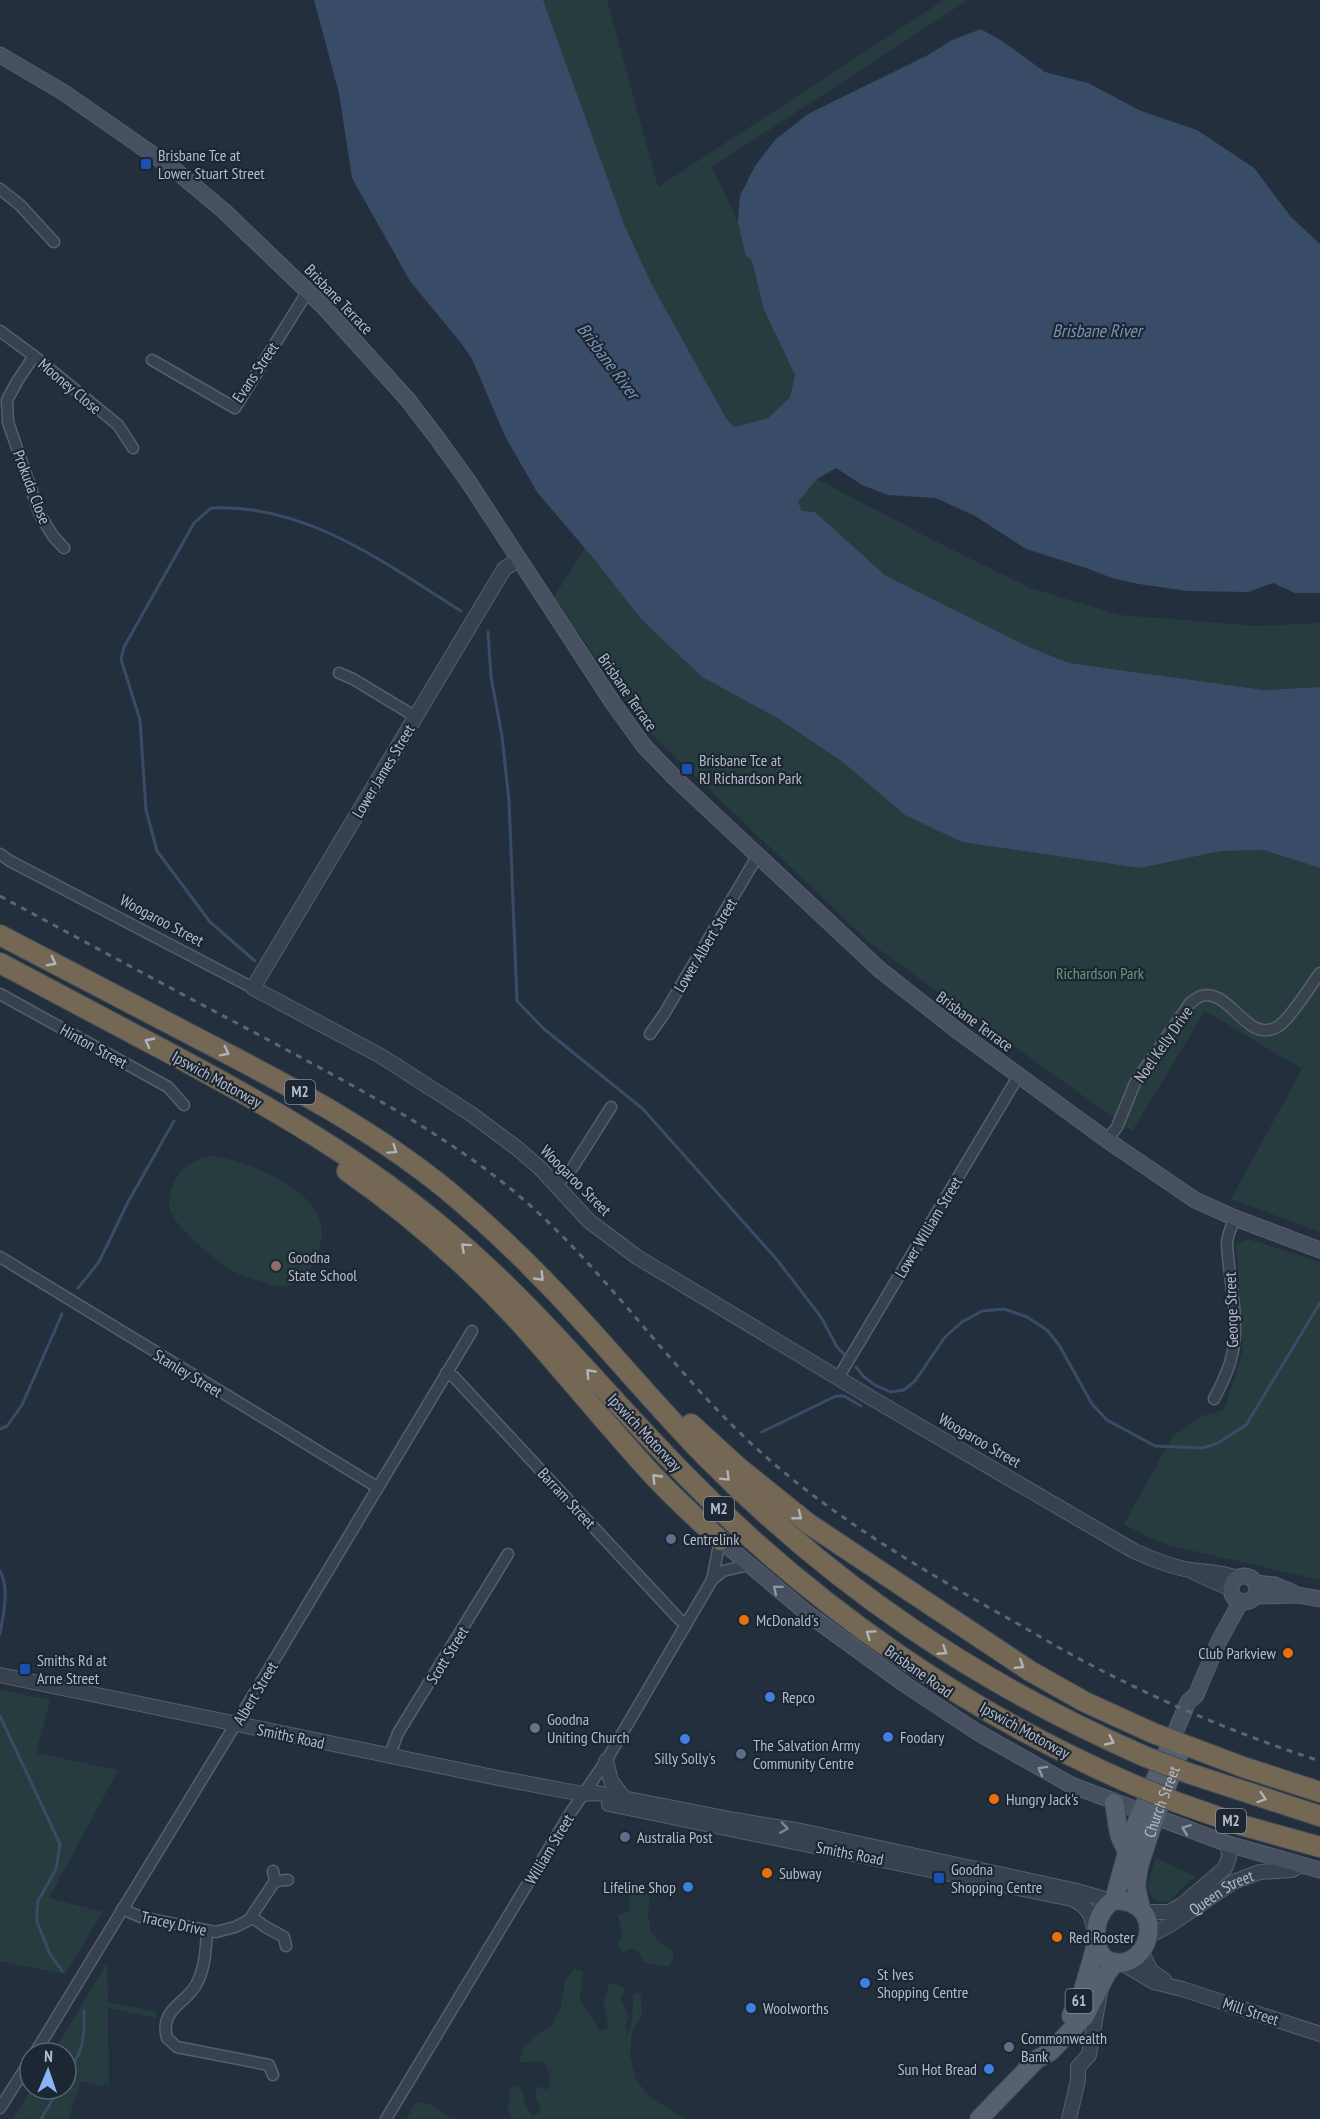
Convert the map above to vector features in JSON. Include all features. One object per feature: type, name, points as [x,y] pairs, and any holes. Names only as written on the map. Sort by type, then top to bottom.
[{"type":"highway","name":"Ipswich Motorway","points":[[0,935],[294,1088],[401,1155],[445,1188],[514,1250],[585,1323],[671,1420],[732,1484],[828,1569],[886,1612],[965,1665],[1053,1714],[1146,1757],[1320,1816]]},
{"type":"highway","name":"Ipswich Motorway","points":[[0,963],[238,1090],[341,1151],[399,1193],[450,1233],[523,1301],[691,1482],[728,1518],[776,1561],[846,1617],[918,1668],[1051,1746],[1134,1785],[1241,1825],[1320,1847]]},
{"type":"highway","points":[[238,1090],[255,1112],[356,1177],[451,1255],[521,1325],[653,1475],[720,1540]]},
{"type":"highway","points":[[671,1420],[690,1423],[738,1467],[809,1524],[993,1648],[1085,1702],[1177,1742],[1243,1767],[1320,1792]]},
{"type":"main road","name":"Brisbane Terrace","points":[[0,55],[63,92],[175,170],[224,211],[308,291],[408,400],[468,482],[613,703],[644,746],[658,762],[902,988],[1107,1140],[1195,1200],[1235,1218],[1320,1250]]},
{"type":"main road","name":"Brisbane Road","points":[[720,1540],[748,1566],[833,1633],[976,1732],[1071,1785],[1228,1844],[1320,1870]]},
{"type":"main road","name":"Woogaroo Street","points":[[1244,1590],[1265,1583],[1282,1586],[1298,1595],[1320,1599]]},
{"type":"main road","name":"Church Street","points":[[1112,1901],[1126,1850],[1148,1815],[1177,1742],[1196,1705],[1196,1695],[1219,1641],[1244,1590]]},
{"type":"main road","points":[[1114,1803],[1118,1817],[1119,1839],[1126,1850]]},
{"type":"main road","name":"Church Street","points":[[1143,1911],[1136,1883],[1148,1815]]},
{"type":"main road","points":[[1112,1901],[1127,1901],[1143,1911],[1149,1925],[1144,1944]]},
{"type":"main road","name":"61","points":[[979,2119],[1037,2059],[1043,2047],[1073,2015],[1082,1994],[1101,1917],[1112,1901]]},
{"type":"main road","points":[[1095,1941],[1101,1955],[1109,1961],[1119,1963]]},
{"type":"main road","name":"61","points":[[1037,2059],[1050,2052],[1085,2016],[1100,1985],[1119,1963],[1134,1959],[1144,1944]]},
{"type":"street","points":[[0,189],[20,205],[54,242]]},
{"type":"street","name":"Evans Street","points":[[152,360],[235,408],[308,291]]},
{"type":"street","name":"Mooney Close","points":[[0,331],[118,425],[133,448]]},
{"type":"street","name":"Prokuda Close","points":[[34,356],[7,400],[8,422],[40,515],[64,549]]},
{"type":"street","name":"Lower James Street","points":[[254,988],[504,569],[519,559]]},
{"type":"street","points":[[339,673],[416,717]]},
{"type":"street","name":"Woogaroo Street","points":[[0,854],[381,1056],[441,1093],[518,1149],[589,1221],[637,1257],[868,1396],[1129,1548],[1156,1560],[1188,1569],[1244,1590]]},
{"type":"street","name":"Lower Albert Street","points":[[650,1034],[758,855]]},
{"type":"street","name":"Noel Kelly Drive","points":[[1107,1140],[1117,1127],[1135,1083],[1190,1003],[1200,996],[1213,996],[1222,1000],[1256,1028],[1267,1031],[1279,1027],[1320,973]]},
{"type":"street","name":"Hinton Street","points":[[0,994],[168,1087],[184,1105]]},
{"type":"street","name":"Lower William Street","points":[[838,1378],[1019,1075]]},
{"type":"street","points":[[556,1186],[573,1167],[611,1107]]},
{"type":"street","name":"George Street","points":[[1214,1399],[1228,1370],[1234,1345],[1233,1301],[1227,1242],[1235,1218]]},
{"type":"street","name":"Stanley Street","points":[[0,1257],[48,1286],[63,1298],[377,1488]]},
{"type":"street","name":"Albert Street","points":[[42,2041],[236,1725],[472,1331]]},
{"type":"street","name":"Barram Street","points":[[446,1373],[454,1377],[686,1625]]},
{"type":"street","name":"William Street","points":[[386,2119],[583,1794],[606,1761],[712,1580],[720,1540]]},
{"type":"street","name":"Scott Street","points":[[389,1757],[399,1733],[508,1554]]},
{"type":"street","points":[[712,1580],[723,1571],[748,1566]]},
{"type":"street","name":"Smiths Road","points":[[0,1675],[389,1757],[583,1794],[597,1792],[846,1840],[1077,1891],[1112,1901]]},
{"type":"street","points":[[606,1761],[611,1781],[624,1798]]},
{"type":"street","name":"Smiths Road","points":[[583,1794],[592,1800],[664,1816],[1072,1899],[1091,1915],[1095,1941]]},
{"type":"street","name":"Queen Street","points":[[1143,1911],[1169,1912],[1183,1904],[1225,1868],[1229,1858],[1228,1844]]},
{"type":"street","name":"Queen Street","points":[[1144,1944],[1233,1882],[1260,1872],[1292,1870],[1301,1865]]},
{"type":"street","points":[[287,1939],[252,1917],[274,1876],[288,1880]]},
{"type":"street","name":"Tracey Drive","points":[[122,1909],[141,1917],[207,1931],[226,1930],[252,1917]]},
{"type":"street","points":[[207,1931],[201,1972],[197,1983],[193,1990],[172,2010],[165,2029],[167,2038],[177,2046],[271,2070],[277,2056]]},
{"type":"street","name":"Mill Street","points":[[1144,1944],[1151,1971],[1182,1989]]},
{"type":"street","name":"Mill Street","points":[[1119,1963],[1154,1982],[1320,2034]]},
{"type":"street","points":[[1069,2119],[1078,2080],[1078,2067],[1089,2055],[1099,2006],[1100,1985]]},
{"type":"street","points":[[0,2109],[4,2094],[18,2076]]},
{"type":"green space","points":[[543,0],[607,0],[658,187],[944,0],[968,0],[712,167],[738,222],[745,254],[752,261],[764,310],[795,375],[790,396],[768,418],[734,427],[726,418],[651,283],[624,224]]},
{"type":"green space","points":[[817,479],[1030,588],[1120,615],[1257,626],[1320,623],[1320,687],[1264,690],[1070,663],[1027,646],[886,576],[815,512],[802,511],[798,502]]},
{"type":"green space","name":"Richardson Park","points":[[585,548],[702,677],[779,719],[962,842],[1140,868],[1221,851],[1264,850],[1320,868],[1320,1232],[1231,1199],[1302,1069],[1205,1011],[1132,1131],[869,942],[642,725],[554,597]]},
{"type":"green space","points":[[213,1156],[263,1171],[296,1190],[309,1202],[318,1216],[322,1235],[313,1264],[299,1281],[277,1286],[231,1270],[199,1246],[173,1217],[169,1199],[177,1177],[190,1164]]},
{"type":"green space","points":[[1248,1239],[1320,1262],[1320,1580],[1168,1545],[1124,1524],[1173,1436],[1202,1416],[1224,1410],[1243,1351],[1236,1244]]},
{"type":"green space","points":[[0,1690],[50,1700],[36,1753],[118,1770],[49,1898],[103,1912],[65,1974],[0,1961]]},
{"type":"green space","points":[[1156,1858],[1197,1877],[1188,1882],[1168,1902],[1159,1902],[1151,1895],[1147,1886]]},
{"type":"green space","points":[[640,1889],[647,1892],[650,1900],[648,1913],[651,1933],[660,1943],[673,1950],[673,1959],[669,1966],[644,1962],[638,1951],[631,1948],[623,1952],[617,1944],[622,1935],[618,1916],[629,1911],[630,1896],[634,1890]]},
{"type":"green space","points":[[107,1963],[108,2002],[157,2012],[156,2018],[108,2008],[109,2085],[81,2081],[78,2090],[78,2041],[60,2041]]},
{"type":"green space","points":[[574,1969],[583,1972],[580,2000],[600,2031],[609,2028],[603,2001],[610,1983],[625,1989],[621,2000],[629,2016],[625,2026],[627,2035],[632,2019],[634,1993],[641,1994],[642,2016],[632,2032],[630,2056],[636,2079],[649,2097],[686,2119],[513,2119],[508,2112],[510,2088],[518,2085],[532,2116],[541,2109],[536,2099],[536,2089],[540,2086],[545,2090],[549,2087],[550,2077],[546,2064],[536,2061],[519,2062],[523,2048],[537,2034],[552,2026],[561,2007],[565,1981]]},
{"type":"green space","points":[[24,2101],[74,2101],[68,2119],[13,2119]]},
{"type":"green space","points":[[423,2102],[436,2107],[453,2119],[406,2119],[415,2104]]},
{"type":"water","name":"Brisbane River","points":[[314,0],[543,0],[624,224],[651,283],[726,418],[734,427],[768,418],[790,397],[795,375],[764,310],[752,261],[745,254],[738,222],[740,196],[755,166],[775,140],[808,114],[928,55],[952,40],[981,29],[1045,72],[1088,83],[1141,111],[1197,130],[1254,168],[1291,217],[1320,244],[1320,593],[1295,593],[1273,583],[1248,592],[1188,591],[1112,578],[1026,549],[975,516],[936,498],[888,495],[862,485],[836,468],[817,479],[798,502],[802,511],[815,512],[886,576],[1027,646],[1069,663],[1264,690],[1320,687],[1320,868],[1264,850],[1221,851],[1140,868],[962,842],[905,815],[844,763],[779,719],[702,677],[641,619],[537,492],[505,436],[472,359],[410,281],[352,178],[339,93]]},
{"type":"waterway","points":[[255,961],[210,922],[157,851],[146,810],[140,720],[121,659],[124,647],[194,523],[211,508],[246,509],[279,515],[343,540],[403,574],[461,611]]},
{"type":"waterway","points":[[488,632],[491,677],[502,736],[509,801],[517,1001],[544,1029],[643,1109],[778,1261],[821,1317],[837,1347],[847,1357]]},
{"type":"waterway","points":[[78,1288],[99,1262],[128,1202],[174,1121]]},
{"type":"waterway","points":[[856,1367],[875,1385],[890,1392],[904,1390],[915,1381],[945,1337],[962,1322],[982,1311],[1004,1309],[1027,1317],[1047,1330],[1059,1345],[1092,1404],[1107,1420],[1155,1446],[1203,1448],[1218,1443],[1246,1425],[1320,1303]]},
{"type":"waterway","points":[[0,1429],[7,1426],[22,1405],[62,1314]]},
{"type":"waterway","points":[[762,1432],[836,1396],[844,1396],[861,1406]]},
{"type":"waterway","points":[[0,1571],[5,1586],[0,1634]]},
{"type":"waterway","points":[[0,1716],[60,1844],[56,1869],[38,1901],[37,1922],[50,1954],[62,1971]]},
{"type":"waterway","points":[[78,2054],[84,2031],[84,2011]]},
{"type":"waterway","points":[[41,2119],[52,2101]]},
{"type":"railway","points":[[0,896],[354,1086],[414,1121],[473,1160],[534,1209],[565,1239],[708,1400],[767,1458],[828,1507],[892,1550],[1066,1652],[1119,1679],[1233,1730],[1320,1761]]},
{"type":"place","name":"Brisbane Tce at Lower Stuart Street","points":[[146,164]]},
{"type":"place","name":"Brisbane Tce at RJ Richardson Park","points":[[687,769]]},
{"type":"place","name":"Goodna State School","points":[[276,1266]]},
{"type":"place","name":"Centrelink","points":[[671,1539]]},
{"type":"place","name":"McDonald's","points":[[744,1620]]},
{"type":"place","name":"Club Parkview","points":[[1288,1653]]},
{"type":"place","name":"Smiths Rd at Arne Street","points":[[25,1669]]},
{"type":"place","name":"Repco","points":[[770,1697]]},
{"type":"place","name":"Goodna Uniting Church","points":[[535,1728]]},
{"type":"place","name":"Foodary","points":[[888,1737]]},
{"type":"place","name":"Silly Solly's","points":[[685,1739]]},
{"type":"place","name":"The Salvation Army Community Centre","points":[[741,1754]]},
{"type":"place","name":"Hungry Jack's","points":[[994,1799]]},
{"type":"place","name":"Australia Post","points":[[625,1837]]},
{"type":"place","name":"Subway","points":[[767,1873]]},
{"type":"place","name":"Goodna Shopping Centre","points":[[939,1878]]},
{"type":"place","name":"Lifeline Shop","points":[[688,1887]]},
{"type":"place","name":"Red Rooster","points":[[1057,1937]]},
{"type":"place","name":"St Ives Shopping Centre","points":[[865,1983]]},
{"type":"place","name":"Woolworths","points":[[751,2008]]},
{"type":"place","name":"Commonwealth Bank","points":[[1009,2047]]},
{"type":"place","name":"Sun Hot Bread","points":[[989,2069]]}]
